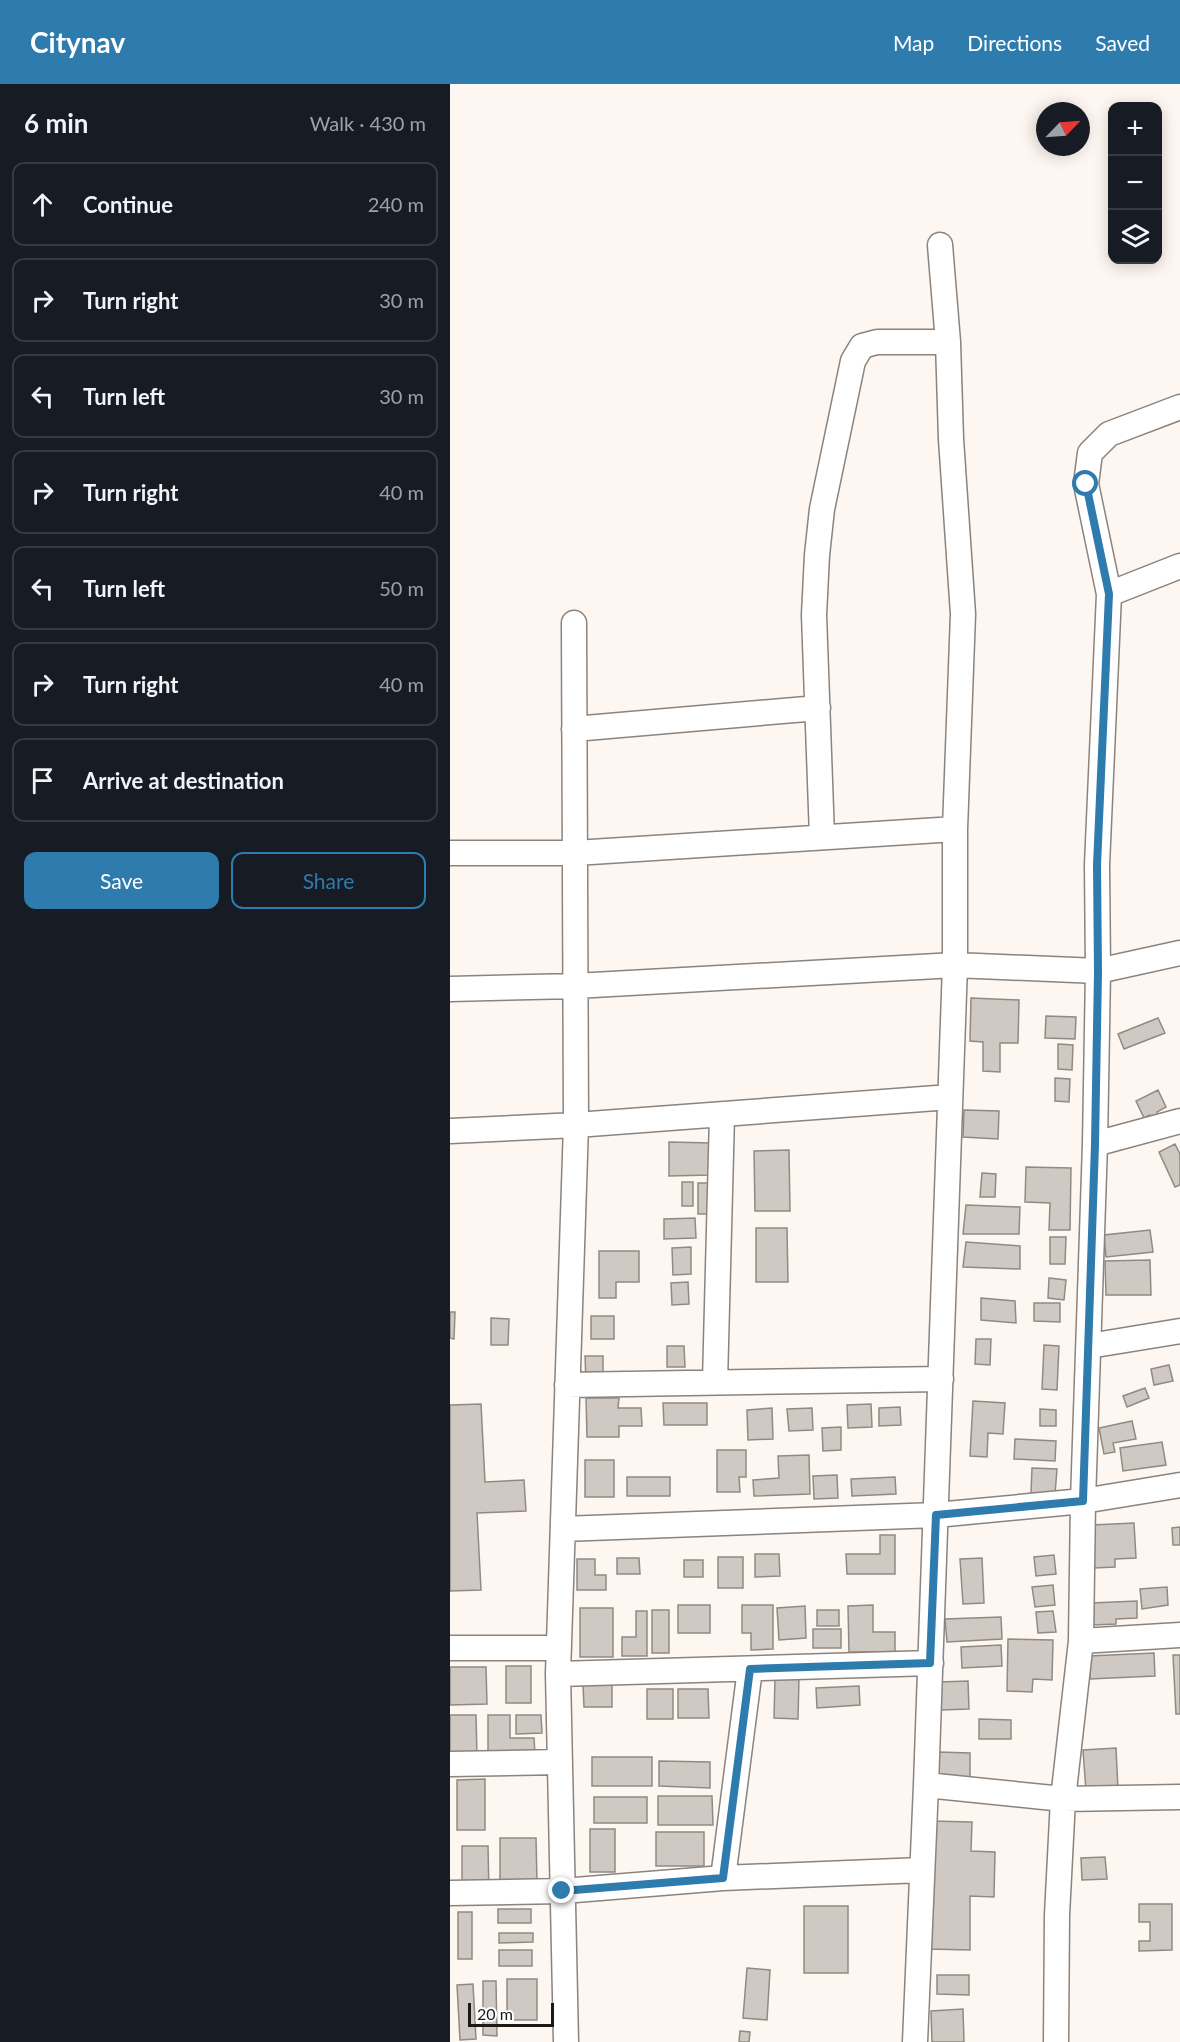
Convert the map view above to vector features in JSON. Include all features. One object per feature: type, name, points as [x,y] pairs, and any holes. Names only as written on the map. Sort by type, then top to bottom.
[{"type":"street","points":[[915,2042],[955,965],[955,829],[963,614],[951,439],[948,342],[940,245]]},
{"type":"street","points":[[822,837],[814,615],[817,555],[822,509],[853,361],[862,346],[877,342],[948,342]]},
{"type":"street","points":[[1056,2042],[1057,1915],[1062,1799],[1081,1641],[1083,1501],[1095,1144],[1097,865],[1109,594],[1086,484],[1090,453],[1109,434],[1180,407]]},
{"type":"street","points":[[1109,594],[1180,566]]},
{"type":"street","points":[[566,2042],[558,1674],[576,1125],[574,623]]},
{"type":"street","points":[[574,729],[818,708]]},
{"type":"street","points":[[450,853],[574,853],[955,829]]},
{"type":"street","points":[[450,989],[575,986],[955,965],[1098,972],[1180,953]]},
{"type":"street","points":[[450,1131],[576,1125],[950,1098]]},
{"type":"street","points":[[715,1383],[722,1115]]},
{"type":"street","points":[[1095,1144],[1180,1121]]},
{"type":"street","points":[[1089,1346],[1180,1331]]},
{"type":"street","points":[[567,1385],[941,1379]]},
{"type":"street","points":[[563,1529],[936,1515],[1083,1501],[1180,1485]]},
{"type":"street","points":[[1081,1641],[1180,1635]]},
{"type":"street","points":[[450,1648],[559,1648]]},
{"type":"street","points":[[558,1674],[930,1663]]},
{"type":"street","points":[[723,1878],[750,1669]]},
{"type":"street","points":[[450,1764],[560,1761]]},
{"type":"street","points":[[926,1785],[1062,1799],[1180,1797]]},
{"type":"street","points":[[450,1893],[562,1891],[723,1878],[922,1870]]},
{"type":"building","points":[[971,998],[1019,1000],[1018,1043],[1000,1043],[1000,1072],[983,1071],[983,1042],[970,1041]]},
{"type":"building","points":[[1046,1016],[1076,1017],[1075,1039],[1045,1038]]},
{"type":"building","points":[[1158,1018],[1165,1033],[1124,1049],[1118,1034]]},
{"type":"building","points":[[1058,1044],[1073,1045],[1072,1070],[1058,1069]]},
{"type":"building","points":[[1055,1078],[1070,1079],[1069,1102],[1055,1101]]},
{"type":"building","points":[[1158,1090],[1166,1107],[1152,1118],[1150,1115],[1144,1118],[1136,1101]]},
{"type":"building","points":[[964,1110],[999,1111],[998,1139],[963,1137]]},
{"type":"building","points":[[669,1142],[711,1143],[711,1175],[669,1176]]},
{"type":"building","points":[[1175,1144],[1180,1154],[1180,1185],[1175,1187],[1159,1152]]},
{"type":"building","points":[[789,1150],[790,1211],[755,1211],[754,1151]]},
{"type":"building","points":[[1026,1167],[1071,1168],[1070,1230],[1049,1230],[1050,1203],[1025,1202]]},
{"type":"building","points":[[982,1173],[996,1174],[995,1197],[980,1197]]},
{"type":"building","points":[[682,1182],[693,1182],[693,1206],[682,1206]]},
{"type":"building","points":[[698,1183],[709,1183],[709,1214],[698,1214]]},
{"type":"building","points":[[966,1205],[1020,1207],[1019,1234],[963,1234]]},
{"type":"building","points":[[695,1218],[696,1238],[664,1239],[664,1219]]},
{"type":"building","points":[[756,1228],[787,1228],[788,1282],[756,1282]]},
{"type":"building","points":[[1150,1230],[1153,1252],[1106,1257],[1104,1235]]},
{"type":"building","points":[[1050,1237],[1066,1237],[1065,1264],[1050,1264]]},
{"type":"building","points":[[966,1242],[1020,1246],[1020,1269],[963,1267]]},
{"type":"building","points":[[691,1247],[691,1274],[673,1275],[672,1248]]},
{"type":"building","points":[[599,1251],[639,1251],[639,1282],[616,1282],[616,1298],[599,1298]]},
{"type":"building","points":[[1150,1260],[1151,1295],[1106,1295],[1105,1261]]},
{"type":"building","points":[[1049,1278],[1066,1280],[1064,1300],[1048,1298]]},
{"type":"building","points":[[688,1282],[689,1304],[672,1305],[671,1283]]},
{"type":"building","points":[[981,1298],[1015,1301],[1016,1323],[981,1320]]},
{"type":"building","points":[[1034,1303],[1060,1303],[1060,1322],[1034,1321]]},
{"type":"building","points":[[450,1312],[455,1312],[454,1339],[450,1338]]},
{"type":"building","points":[[591,1316],[614,1316],[614,1339],[591,1339]]},
{"type":"building","points":[[491,1318],[509,1319],[508,1345],[491,1345]]},
{"type":"building","points":[[976,1339],[991,1339],[990,1365],[975,1364]]},
{"type":"building","points":[[1044,1345],[1059,1346],[1057,1390],[1042,1389]]},
{"type":"building","points":[[667,1346],[684,1346],[685,1367],[667,1367]]},
{"type":"building","points":[[585,1356],[603,1356],[603,1382],[586,1382]]},
{"type":"building","points":[[1169,1365],[1173,1381],[1154,1385],[1151,1369]]},
{"type":"building","points":[[1145,1388],[1149,1398],[1127,1407],[1123,1396]]},
{"type":"building","points":[[586,1398],[619,1398],[618,1408],[641,1408],[642,1426],[619,1426],[619,1437],[587,1437]]},
{"type":"building","points":[[973,1401],[1005,1403],[1003,1434],[988,1433],[987,1457],[970,1456]]},
{"type":"building","points":[[663,1403],[707,1403],[707,1425],[664,1425]]},
{"type":"building","points":[[481,1404],[485,1482],[524,1480],[526,1511],[477,1513],[481,1590],[450,1591],[450,1405]]},
{"type":"building","points":[[871,1404],[872,1427],[848,1428],[847,1405]]},
{"type":"building","points":[[900,1407],[901,1425],[879,1426],[879,1408]]},
{"type":"building","points":[[772,1408],[773,1439],[748,1440],[747,1410]]},
{"type":"building","points":[[812,1408],[813,1430],[789,1431],[787,1409]]},
{"type":"building","points":[[1040,1409],[1056,1410],[1056,1426],[1040,1426]]},
{"type":"building","points":[[1132,1421],[1136,1439],[1113,1443],[1115,1452],[1104,1454],[1099,1428]]},
{"type":"building","points":[[841,1427],[841,1450],[823,1451],[822,1428]]},
{"type":"building","points":[[1015,1439],[1056,1441],[1055,1461],[1014,1459]]},
{"type":"building","points":[[1162,1442],[1166,1465],[1123,1471],[1120,1448]]},
{"type":"building","points":[[717,1450],[746,1450],[746,1477],[739,1477],[740,1492],[717,1492]]},
{"type":"building","points":[[809,1455],[810,1494],[754,1496],[753,1480],[779,1478],[778,1456]]},
{"type":"building","points":[[585,1460],[614,1460],[614,1497],[585,1497]]},
{"type":"building","points":[[1032,1468],[1057,1469],[1055,1494],[1031,1493]]},
{"type":"building","points":[[837,1475],[838,1498],[814,1499],[813,1476]]},
{"type":"building","points":[[627,1477],[670,1477],[670,1496],[627,1496]]},
{"type":"building","points":[[895,1477],[896,1494],[852,1496],[851,1479]]},
{"type":"building","points":[[1134,1523],[1136,1558],[1115,1559],[1115,1567],[1094,1568],[1092,1525]]},
{"type":"building","points":[[1180,1527],[1180,1545],[1173,1545],[1172,1528]]},
{"type":"building","points":[[880,1535],[895,1535],[895,1574],[847,1574],[846,1554],[880,1554]]},
{"type":"building","points":[[755,1554],[779,1554],[780,1576],[755,1577]]},
{"type":"building","points":[[1054,1555],[1056,1574],[1036,1576],[1034,1557]]},
{"type":"building","points":[[718,1557],[743,1557],[743,1588],[718,1588]]},
{"type":"building","points":[[617,1558],[639,1558],[640,1574],[617,1574]]},
{"type":"building","points":[[982,1558],[984,1603],[963,1604],[960,1559]]},
{"type":"building","points":[[577,1559],[595,1559],[595,1575],[606,1575],[606,1590],[577,1590]]},
{"type":"building","points":[[684,1560],[703,1560],[703,1577],[684,1577]]},
{"type":"building","points":[[1053,1585],[1055,1605],[1035,1607],[1032,1587]]},
{"type":"building","points":[[1167,1587],[1168,1605],[1142,1609],[1140,1589]]},
{"type":"building","points":[[1137,1601],[1137,1618],[1116,1619],[1116,1624],[1092,1625],[1091,1603]]},
{"type":"building","points":[[678,1605],[710,1605],[710,1633],[678,1633]]},
{"type":"building","points":[[742,1605],[773,1605],[773,1649],[751,1650],[751,1633],[742,1633]]},
{"type":"building","points":[[873,1605],[873,1632],[895,1632],[895,1652],[849,1652],[848,1606]]},
{"type":"building","points":[[805,1606],[806,1638],[779,1640],[777,1608]]},
{"type":"building","points":[[580,1608],[613,1608],[613,1657],[580,1657]]},
{"type":"building","points":[[652,1610],[669,1610],[669,1653],[652,1653]]},
{"type":"building","points":[[817,1610],[839,1610],[839,1626],[817,1626]]},
{"type":"building","points":[[636,1611],[647,1611],[647,1656],[622,1656],[622,1637],[636,1637]]},
{"type":"building","points":[[1053,1611],[1056,1632],[1038,1633],[1036,1612]]},
{"type":"building","points":[[1001,1617],[1002,1639],[947,1642],[945,1619]]},
{"type":"building","points":[[813,1629],[841,1629],[841,1648],[813,1648]]},
{"type":"building","points":[[1008,1639],[1053,1640],[1052,1680],[1033,1679],[1032,1692],[1007,1691]]},
{"type":"building","points":[[1001,1645],[1002,1666],[962,1668],[961,1647]]},
{"type":"building","points":[[1154,1653],[1155,1676],[1090,1679],[1089,1656]]},
{"type":"building","points":[[1173,1655],[1180,1655],[1180,1714],[1176,1714]]},
{"type":"building","points":[[506,1666],[531,1666],[531,1703],[506,1703]]},
{"type":"building","points":[[450,1667],[486,1667],[487,1704],[450,1705]]},
{"type":"building","points":[[775,1678],[799,1678],[798,1719],[774,1718]]},
{"type":"building","points":[[968,1681],[969,1709],[941,1710],[940,1682]]},
{"type":"building","points":[[583,1684],[612,1684],[612,1707],[584,1707]]},
{"type":"building","points":[[859,1686],[860,1705],[817,1708],[816,1688]]},
{"type":"building","points":[[647,1689],[673,1689],[673,1719],[647,1719]]},
{"type":"building","points":[[678,1689],[708,1689],[709,1718],[678,1718]]},
{"type":"building","points":[[450,1715],[476,1715],[477,1757],[450,1757]]},
{"type":"building","points":[[488,1715],[510,1715],[510,1738],[534,1738],[535,1754],[488,1755]]},
{"type":"building","points":[[516,1715],[541,1715],[542,1733],[516,1734]]},
{"type":"building","points":[[979,1719],[1011,1720],[1011,1739],[979,1739]]},
{"type":"building","points":[[1116,1748],[1118,1789],[1086,1791],[1083,1750]]},
{"type":"building","points":[[938,1752],[970,1753],[970,1781],[938,1780]]},
{"type":"building","points":[[592,1757],[652,1757],[652,1786],[592,1786]]},
{"type":"building","points":[[659,1761],[710,1762],[710,1788],[659,1786]]},
{"type":"building","points":[[485,1779],[485,1830],[457,1830],[457,1780]]},
{"type":"building","points":[[658,1796],[712,1796],[713,1825],[658,1825]]},
{"type":"building","points":[[594,1797],[647,1797],[647,1823],[594,1823]]},
{"type":"building","points":[[930,1821],[972,1822],[971,1851],[995,1852],[994,1897],[970,1896],[970,1950],[928,1949]]},
{"type":"building","points":[[590,1829],[615,1829],[615,1872],[590,1872]]},
{"type":"building","points":[[656,1832],[704,1832],[704,1866],[656,1866]]},
{"type":"building","points":[[500,1838],[536,1838],[537,1882],[500,1882]]},
{"type":"building","points":[[462,1846],[488,1846],[489,1894],[462,1894]]},
{"type":"building","points":[[1105,1857],[1107,1879],[1082,1880],[1081,1858]]},
{"type":"building","points":[[1139,1904],[1172,1904],[1172,1950],[1139,1951],[1139,1941],[1150,1941],[1150,1922],[1139,1922]]},
{"type":"building","points":[[804,1906],[848,1906],[848,1973],[804,1973]]},
{"type":"building","points":[[498,1909],[531,1909],[531,1923],[498,1923]]},
{"type":"building","points":[[458,1912],[472,1912],[472,1959],[458,1959]]},
{"type":"building","points":[[499,1933],[533,1933],[533,1942],[499,1943]]},
{"type":"building","points":[[499,1950],[532,1950],[532,1966],[499,1966]]},
{"type":"building","points":[[747,1968],[770,1970],[767,2020],[743,2018]]},
{"type":"building","points":[[937,1975],[969,1975],[969,1995],[937,1994]]},
{"type":"building","points":[[507,1979],[537,1979],[537,2020],[507,2020]]},
{"type":"building","points":[[483,1981],[496,1981],[497,2036],[483,2035]]},
{"type":"building","points":[[473,1984],[476,2039],[460,2040],[457,1985]]},
{"type":"building","points":[[963,2009],[964,2042],[932,2042],[931,2011]]},
{"type":"building","points":[[740,2031],[750,2032],[749,2042],[739,2042]]},
{"type":"route","points":[[562,1891],[723,1878],[750,1669],[930,1663],[936,1515],[1083,1501],[1095,1144],[1097,865],[1109,594],[1086,484]]}]
